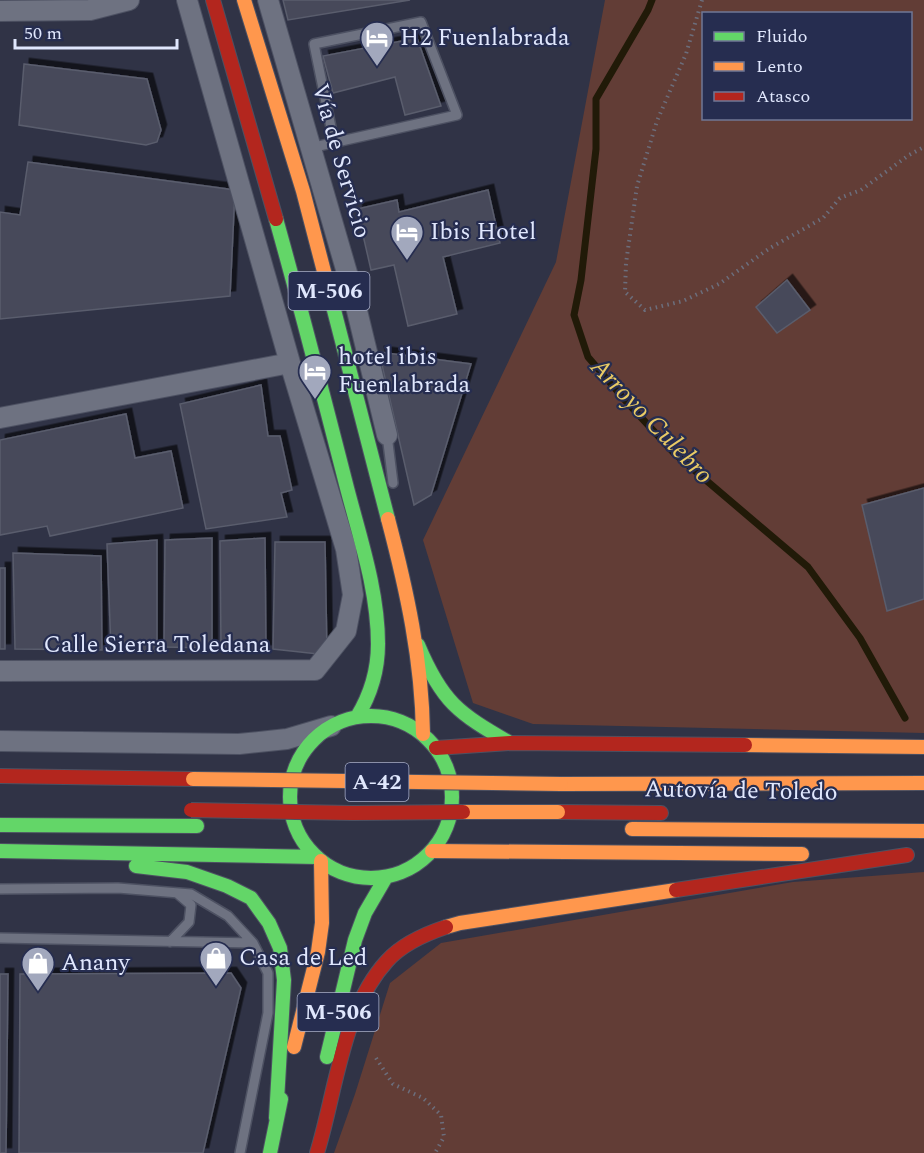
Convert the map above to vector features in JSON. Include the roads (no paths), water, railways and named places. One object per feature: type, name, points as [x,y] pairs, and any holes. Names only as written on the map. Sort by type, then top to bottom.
[{"type":"main road","name":"M-506","points":[[213,0],[320,378],[354,550],[376,609],[379,657],[375,679],[365,705],[357,717]]},
{"type":"main road","name":"M-506","points":[[244,0],[303,191],[405,584],[418,645],[423,693],[423,734]]},
{"type":"main road","points":[[418,645],[432,676],[453,705],[510,743]]},
{"type":"main road","points":[[357,717],[392,718],[423,734],[436,748],[448,773],[452,800],[446,827],[432,851],[411,868],[386,877],[352,876],[319,859],[301,837],[291,813],[290,788],[297,763],[311,742],[331,726],[357,717]]},
{"type":"main road","points":[[436,748],[510,743],[924,747]]},
{"type":"main road","name":"A-42","points":[[0,776],[561,784],[924,783]]},
{"type":"main road","name":"Autovía de Toledo","points":[[185,810],[353,813],[676,813]]},
{"type":"main road","points":[[0,825],[202,826]]},
{"type":"main road","points":[[287,828],[309,828]]},
{"type":"main road","points":[[426,829],[461,829]]},
{"type":"main road","points":[[614,829],[924,831]]},
{"type":"main road","points":[[0,850],[319,859]]},
{"type":"main road","points":[[53,851],[123,865],[187,872],[251,898],[269,923],[280,948],[284,980],[276,1118]]},
{"type":"main road","points":[[432,851],[924,855]]},
{"type":"main road","points":[[317,1153],[347,1039],[368,985],[387,959],[414,939],[437,929],[460,923],[907,855]]},
{"type":"main road","name":"M-506","points":[[270,1153],[276,1118],[318,952],[322,915],[319,859]]},
{"type":"main road","name":"M-506","points":[[304,1153],[355,940],[365,913],[386,877]]},
{"type":"street","points":[[0,11],[90,10],[129,0]]},
{"type":"street","points":[[187,0],[290,363],[354,550]]},
{"type":"street","name":"Vía de Servicio","points":[[268,0],[352,290],[387,435]]},
{"type":"street","points":[[0,418],[290,363]]},
{"type":"street","name":"Calle Sierra Toledana","points":[[0,670],[315,670],[346,631],[353,595],[354,550]]},
{"type":"street","points":[[0,741],[239,744],[287,739],[331,726]]},
{"type":"lane","points":[[310,148],[457,115],[421,22],[314,45],[334,142]]},
{"type":"lane","name":"Vía de Servicio","points":[[387,435],[394,492]]},
{"type":"lane","points":[[397,515],[405,584]]},
{"type":"lane","points":[[123,865],[151,891]]},
{"type":"lane","points":[[0,889],[118,888],[191,894],[228,916],[253,943],[268,973],[268,1013],[240,1153]]},
{"type":"lane","points":[[170,942],[189,922],[191,905],[177,893]]},
{"type":"lane","points":[[0,938],[253,943]]},
{"type":"lane","points":[[263,1153],[276,1118]]},
{"type":"waterway","name":"Arroyo Culebro","points":[[652,0],[596,99],[596,149],[581,280],[574,315],[588,357],[674,453],[808,567],[860,638],[905,718]]},
{"type":"place","name":"H2 Fuenlabrada","points":[[377,67]]},
{"type":"place","name":"Ibis Hotel","points":[[407,261]]},
{"type":"place","name":"hotel ibis Fuenlabrada","points":[[315,400]]},
{"type":"place","name":"Casa de Led","points":[[216,987]]},
{"type":"place","name":"Anany","points":[[38,992]]}]
